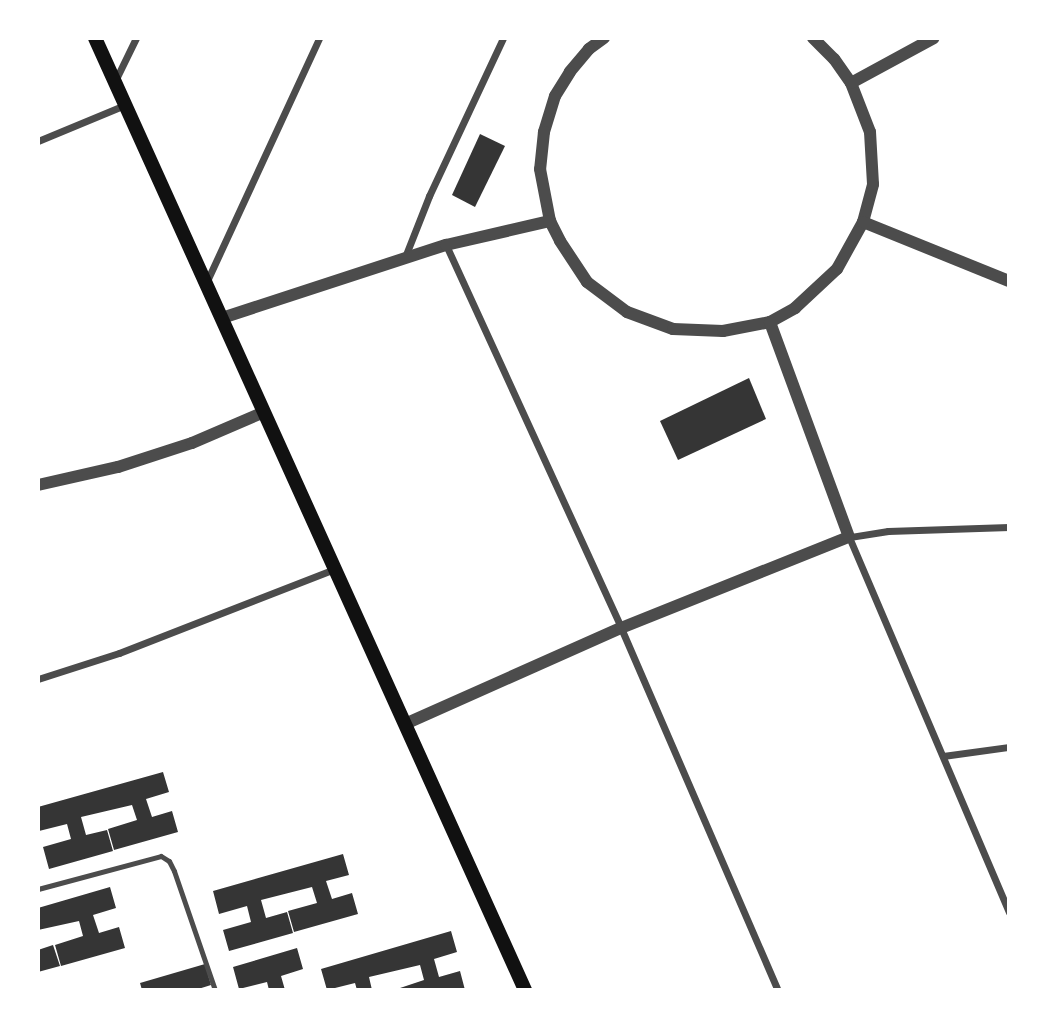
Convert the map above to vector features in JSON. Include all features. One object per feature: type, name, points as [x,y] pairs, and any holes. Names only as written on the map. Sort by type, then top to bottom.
[{"type":"main road","points":[[95,38],[525,989]]},
{"type":"street","points":[[114,82],[136,38]]},
{"type":"street","points":[[206,284],[319,38]]},
{"type":"street","points":[[405,257],[429,196],[503,38]]},
{"type":"street","points":[[604,38],[589,49],[570,72],[555,96],[544,132],[540,169],[550,220],[560,241],[587,282],[627,312],[673,329],[723,331],[770,323],[795,309],[837,269],[863,222],[873,184],[870,132],[851,83],[834,59],[813,38]]},
{"type":"street","points":[[851,83],[934,38]]},
{"type":"street","points":[[38,141],[125,105]]},
{"type":"street","points":[[222,318],[405,257],[550,220]]},
{"type":"street","points":[[863,222],[1009,281]]},
{"type":"street","points":[[446,245],[621,628],[778,989]]},
{"type":"street","points":[[770,323],[849,537],[1009,912]]},
{"type":"street","points":[[38,485],[143,459],[192,443],[264,412]]},
{"type":"street","points":[[405,724],[621,628],[849,537],[888,531],[1009,527]]},
{"type":"street","points":[[38,679],[119,653],[335,569]]},
{"type":"street","points":[[943,756],[1009,747]]},
{"type":"lane","points":[[38,889],[161,856],[169,861],[174,871],[215,989]]},
{"type":"building","points":[[480,134],[505,146],[475,207],[452,195]]},
{"type":"building","points":[[749,378],[766,419],[678,460],[660,421]]},
{"type":"building","points":[[163,772],[169,792],[146,799],[152,817],[172,811],[178,832],[114,850],[108,829],[137,820],[132,805],[81,817],[86,835],[107,830],[113,851],[49,869],[43,847],[71,839],[67,824],[39,831],[38,807]]},
{"type":"building","points":[[343,854],[349,875],[326,881],[332,899],[352,893],[358,914],[294,932],[288,911],[317,903],[312,887],[261,900],[266,918],[287,912],[293,933],[229,951],[223,930],[251,922],[247,906],[219,914],[213,891]]},
{"type":"building","points":[[110,887],[116,908],[93,915],[99,933],[119,927],[125,948],[61,966],[55,945],[83,936],[79,921],[38,930],[38,908]]},
{"type":"building","points":[[451,931],[457,952],[434,959],[439,977],[460,971],[465,990],[394,990],[424,980],[420,965],[369,977],[372,990],[357,990],[355,983],[327,990],[321,969]]},
{"type":"building","points":[[53,945],[60,966],[38,972],[38,950]]},
{"type":"building","points":[[297,948],[303,969],[281,976],[285,990],[269,990],[267,982],[239,989],[233,967]]},
{"type":"building","points":[[205,964],[211,985],[195,990],[142,990],[140,983]]}]
